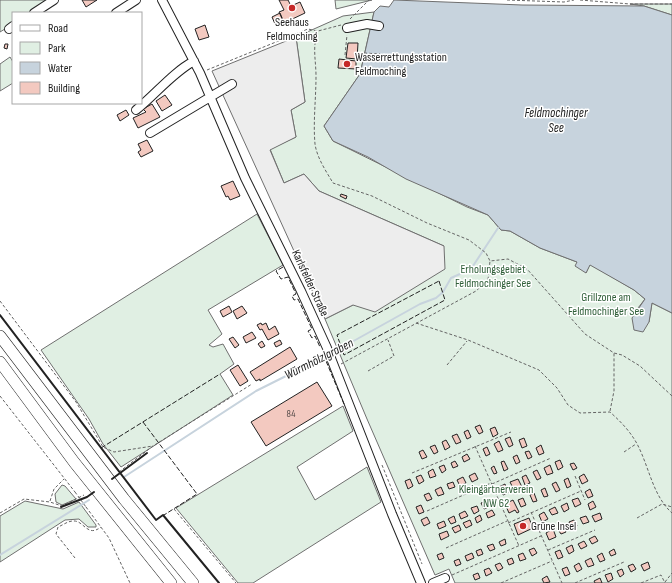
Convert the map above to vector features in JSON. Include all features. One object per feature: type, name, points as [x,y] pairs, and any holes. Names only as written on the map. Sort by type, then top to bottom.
[{"type":"highway","points":[[0,336],[105,475],[193,583]]},
{"type":"highway","points":[[0,362],[74,462],[171,583]]},
{"type":"street","points":[[36,12],[54,0]]},
{"type":"street","points":[[118,12],[136,0]]},
{"type":"street","name":"Karlsfelder Straße","points":[[162,0],[200,73],[245,178],[301,291],[327,348],[336,360],[392,514],[421,583]]},
{"type":"street","points":[[347,28],[367,24],[379,26]]},
{"type":"street","points":[[136,110],[156,94],[180,69],[194,61]]},
{"type":"street","points":[[150,132],[232,84]]},
{"type":"street","points":[[433,583],[445,578]]},
{"type":"path","points":[[200,73],[308,29],[318,31],[347,23],[370,0]]},
{"type":"path","points":[[507,0],[564,2],[574,0]]},
{"type":"path","points":[[580,0],[630,4],[672,4]]},
{"type":"path","points":[[345,55],[347,28]]},
{"type":"path","points":[[318,31],[314,41],[313,51],[316,76],[315,145],[323,167],[333,183],[372,196],[428,223],[469,240],[480,247],[486,253],[490,261],[488,280],[476,291],[341,364],[336,360]]},
{"type":"path","points":[[364,53],[380,54]]},
{"type":"path","points":[[490,261],[508,259],[527,269],[585,334],[614,353],[622,355],[640,366],[672,397]]},
{"type":"path","points":[[0,301],[76,402],[103,447],[114,452],[153,446]]},
{"type":"path","points":[[416,323],[468,340],[540,370],[557,388],[568,405],[580,413],[610,412],[628,430],[637,443],[662,504],[672,513]]},
{"type":"path","points":[[368,371],[394,356],[388,339]]},
{"type":"path","points":[[447,365],[468,340]]},
{"type":"path","points":[[610,412],[614,391],[614,353]]},
{"type":"path","points":[[119,472],[153,446],[252,384]]},
{"type":"path","points":[[0,396],[102,527],[109,538],[130,583]]},
{"type":"path","points":[[412,473],[511,432]]},
{"type":"path","points":[[624,452],[637,443]]},
{"type":"path","points":[[475,446],[518,546]]},
{"type":"path","points":[[427,511],[551,458]]},
{"type":"path","points":[[380,462],[424,569]]},
{"type":"path","points":[[575,476],[585,500]]},
{"type":"path","points":[[50,502],[54,489],[64,479]]},
{"type":"path","points":[[446,548],[581,491]]},
{"type":"path","points":[[0,514],[24,499],[50,502],[62,506],[84,495]]},
{"type":"path","points":[[637,518],[662,504],[672,507]]},
{"type":"path","points":[[174,509],[236,583]]},
{"type":"path","points":[[531,512],[562,583]]},
{"type":"path","points":[[75,558],[56,534],[58,527],[72,521],[76,521],[91,531],[96,531],[102,527]]},
{"type":"path","points":[[548,550],[595,530]]},
{"type":"path","points":[[456,573],[541,536]]},
{"type":"path","points":[[502,583],[553,561]]},
{"type":"path","points":[[575,583],[624,562]]},
{"type":"path","points":[[665,583],[672,573]]},
{"type":"path","points":[[642,583],[661,574],[665,583]]},
{"type":"green space","points":[[0,0],[50,0],[32,12],[12,12],[12,25],[0,32]]},
{"type":"green space","points":[[335,0],[372,0],[336,9]]},
{"type":"green space","points":[[630,4],[672,4],[672,15],[644,6]]},
{"type":"green space","points":[[374,12],[360,74],[324,126],[333,141],[467,207],[488,215],[501,230],[510,231],[540,248],[577,262],[586,273],[590,264],[634,290],[645,299],[638,308],[649,322],[652,303],[672,313],[672,583],[455,583],[449,569],[435,575],[325,319],[353,305],[444,246],[319,191],[304,174],[284,183],[270,149],[296,137],[291,110],[305,102],[296,37],[343,16]]},
{"type":"green space","points":[[10,57],[12,60],[12,84],[0,91],[0,64]]},
{"type":"green space","points":[[257,214],[283,265],[208,310],[222,334],[209,345],[213,347],[223,344],[234,364],[220,374],[233,395],[121,467],[103,444],[89,419],[41,350]]},
{"type":"green space","points":[[343,406],[353,431],[297,467],[315,500],[367,467],[381,502],[253,583],[238,583],[176,508]]},
{"type":"green space","points":[[62,485],[65,486],[76,499],[62,505],[56,502],[55,494]]},
{"type":"green space","points":[[25,501],[63,509],[79,502],[96,527],[88,527],[79,519],[65,520],[0,562],[0,516]]},
{"type":"shaded area","points":[[296,37],[305,102],[291,110],[296,137],[270,150],[284,183],[304,174],[319,191],[444,246],[445,269],[375,312],[353,305],[325,319],[212,71]]},
{"type":"water","name":"Feldmochinger See","points":[[394,0],[522,5],[644,6],[672,15],[672,313],[652,303],[649,322],[643,332],[634,330],[632,318],[645,299],[634,290],[590,265],[586,273],[575,266],[577,262],[540,248],[510,231],[501,230],[488,215],[406,179],[368,157],[333,141],[324,126],[360,74],[374,12],[380,6],[389,7]]},
{"type":"building","points":[[82,0],[97,0],[86,7]]},
{"type":"building","points":[[279,0],[288,0],[291,6],[300,2],[305,13],[284,23],[279,12],[284,10]]},
{"type":"building","points":[[280,13],[283,20],[275,24],[272,17]]},
{"type":"building","points":[[205,25],[209,37],[199,40],[195,29]]},
{"type":"building","points":[[348,43],[358,43],[357,59],[346,58]]},
{"type":"building","points":[[5,44],[8,44],[7,49],[4,48]]},
{"type":"building","name":"Wasserrettungsstation Feldmoching","points":[[339,59],[356,61],[356,69],[338,68]]},
{"type":"building","points":[[165,95],[172,105],[162,111],[156,101]]},
{"type":"building","points":[[152,104],[160,117],[138,128],[133,118],[146,112],[143,109]]},
{"type":"building","points":[[126,110],[129,115],[120,121],[117,115]]},
{"type":"building","points":[[147,140],[153,151],[141,157],[138,152],[141,150],[138,144]]},
{"type":"building","points":[[233,181],[240,196],[230,200],[228,196],[226,197],[221,186]]},
{"type":"building","points":[[341,194],[347,196],[346,199],[340,196]]},
{"type":"building","points":[[229,306],[232,312],[223,317],[220,311]]},
{"type":"building","points":[[242,306],[247,313],[237,319],[233,311]]},
{"type":"building","points":[[261,323],[262,325],[266,323],[269,330],[275,326],[279,334],[268,340],[262,329],[260,330],[257,325]]},
{"type":"building","points":[[252,332],[256,338],[246,343],[243,337]]},
{"type":"building","points":[[233,337],[239,345],[235,348],[229,339]]},
{"type":"building","points":[[280,340],[282,344],[276,347],[274,343]]},
{"type":"building","points":[[262,341],[265,346],[261,348],[258,344]]},
{"type":"building","points":[[290,347],[297,359],[260,381],[260,379],[256,381],[250,372]]},
{"type":"building","points":[[238,365],[248,381],[240,386],[230,370]]},
{"type":"building","points":[[317,382],[332,406],[266,446],[251,422]]},
{"type":"building","points":[[480,425],[483,432],[479,434],[475,427]]},
{"type":"building","points":[[495,427],[498,434],[493,437],[490,429]]},
{"type":"building","points":[[468,430],[471,437],[467,439],[464,432]]},
{"type":"building","points":[[457,434],[461,442],[456,444],[452,436]]},
{"type":"building","points":[[510,437],[513,445],[509,447],[505,439]]},
{"type":"building","points":[[524,438],[527,446],[522,448],[519,440]]},
{"type":"building","points":[[446,440],[450,447],[445,450],[442,442]]},
{"type":"building","points":[[499,441],[503,450],[498,452],[494,444]]},
{"type":"building","points":[[435,445],[438,452],[434,454],[430,447]]},
{"type":"building","points":[[541,445],[544,453],[539,455],[536,448]]},
{"type":"building","points":[[487,447],[490,454],[486,456],[483,449]]},
{"type":"building","points":[[423,450],[427,457],[422,459],[419,452]]},
{"type":"building","points":[[529,451],[532,457],[528,459],[525,452]]},
{"type":"building","points":[[467,454],[470,459],[464,462],[462,457]]},
{"type":"building","points":[[517,455],[520,462],[516,464],[513,457]]},
{"type":"building","points":[[560,460],[563,467],[558,470],[555,462]]},
{"type":"building","points":[[455,461],[458,466],[453,468],[451,463]]},
{"type":"building","points":[[504,461],[508,469],[504,471],[501,462]]},
{"type":"building","points":[[574,463],[577,468],[573,470],[570,464]]},
{"type":"building","points":[[444,465],[446,470],[442,473],[439,467]]},
{"type":"building","points":[[550,465],[553,473],[547,475],[544,468]]},
{"type":"building","points":[[494,466],[497,473],[494,474],[491,468]]},
{"type":"building","points":[[433,469],[436,476],[430,478],[428,472]]},
{"type":"building","points":[[537,470],[541,478],[537,480],[533,472]]},
{"type":"building","points":[[475,473],[478,479],[472,482],[469,476]]},
{"type":"building","points":[[584,474],[588,481],[582,484],[579,477]]},
{"type":"building","points":[[421,475],[424,481],[419,484],[416,477]]},
{"type":"building","points":[[526,475],[530,483],[525,485],[522,477]]},
{"type":"building","points":[[463,477],[466,483],[460,486],[457,480]]},
{"type":"building","points":[[568,478],[571,486],[567,488],[564,480]]},
{"type":"building","points":[[410,479],[413,486],[408,489],[405,481]]},
{"type":"building","points":[[518,479],[522,487],[514,490],[510,482]]},
{"type":"building","points":[[453,482],[455,487],[449,489],[447,484]]},
{"type":"building","points":[[556,482],[560,490],[556,492],[552,484]]},
{"type":"building","points":[[505,484],[508,493],[503,495],[499,487]]},
{"type":"building","points":[[441,487],[444,494],[438,496],[435,490]]},
{"type":"building","points":[[545,488],[548,496],[544,497],[541,490]]},
{"type":"building","points":[[590,489],[593,496],[588,498],[585,492]]},
{"type":"building","points":[[429,493],[432,499],[427,501],[424,495]]},
{"type":"building","points":[[534,493],[537,501],[533,502],[530,495]]},
{"type":"building","points":[[523,498],[526,505],[521,507],[518,500]]},
{"type":"building","points":[[578,498],[581,504],[575,507],[572,500]]},
{"type":"building","points":[[513,500],[519,512],[517,513],[515,510],[509,513],[505,504]]},
{"type":"building","points":[[487,501],[489,507],[484,509],[481,503]]},
{"type":"building","points":[[593,501],[596,507],[590,510],[588,504]]},
{"type":"building","points":[[567,503],[569,509],[564,512],[561,506]]},
{"type":"building","points":[[421,505],[424,512],[419,514],[416,507]]},
{"type":"building","points":[[477,506],[479,511],[474,514],[471,508]]},
{"type":"building","points":[[555,507],[558,513],[552,515],[549,510]]},
{"type":"building","points":[[492,510],[495,515],[488,518],[486,513]]},
{"type":"building","points":[[465,511],[468,516],[461,519],[459,514]]},
{"type":"building","points":[[544,512],[548,519],[542,522],[539,515]]},
{"type":"building","points":[[600,513],[602,519],[595,522],[592,516]]},
{"type":"building","points":[[480,515],[482,520],[477,523],[475,518]]},
{"type":"building","points":[[454,516],[456,522],[451,524],[448,519]]},
{"type":"building","points":[[586,516],[589,522],[583,524],[580,518]]},
{"type":"building","points":[[427,517],[430,523],[424,526],[421,520]]},
{"type":"building","name":"Grüne Insel","points":[[529,518],[533,528],[518,535],[514,524]]},
{"type":"building","points":[[470,520],[472,525],[466,528],[463,523]]},
{"type":"building","points":[[574,520],[577,526],[571,529],[569,522]]},
{"type":"building","points":[[444,521],[446,526],[439,529],[437,524]]},
{"type":"building","points":[[459,525],[461,530],[455,533],[452,528]]},
{"type":"building","points":[[563,525],[566,532],[561,534],[557,528]]},
{"type":"building","points":[[553,529],[556,537],[549,540],[546,533]]},
{"type":"building","points":[[447,531],[449,536],[441,540],[439,534]]},
{"type":"building","points":[[595,536],[598,541],[592,544],[589,539]]},
{"type":"building","points":[[505,539],[506,544],[501,546],[499,542]]},
{"type":"building","points":[[584,541],[587,546],[581,549],[578,544]]},
{"type":"building","points":[[493,544],[495,549],[490,551],[487,546]]},
{"type":"building","points":[[572,545],[574,551],[569,554],[566,548]]},
{"type":"building","points":[[534,548],[537,553],[532,556],[529,550]]},
{"type":"building","points":[[481,549],[483,554],[478,556],[476,551]]},
{"type":"building","points":[[614,549],[616,554],[611,556],[609,552]]},
{"type":"building","points":[[560,550],[563,557],[558,559],[555,552]]},
{"type":"building","points":[[442,553],[444,558],[439,560],[437,555]]},
{"type":"building","points":[[472,553],[474,558],[467,561],[465,556]]},
{"type":"building","points":[[523,553],[526,559],[520,561],[518,555]]},
{"type":"building","points":[[602,553],[605,560],[600,562],[597,556]]},
{"type":"building","points":[[512,558],[514,563],[509,565],[507,560]]},
{"type":"building","points":[[591,558],[594,565],[588,567],[585,561]]},
{"type":"building","points":[[459,559],[461,564],[456,566],[454,561]]},
{"type":"building","points":[[648,562],[650,568],[644,571],[641,565]]},
{"type":"building","points":[[500,563],[503,568],[498,571],[495,565]]},
{"type":"building","points":[[579,563],[582,569],[577,572],[574,566]]},
{"type":"building","points":[[633,564],[636,569],[631,572],[628,566]]},
{"type":"building","points":[[567,567],[570,574],[565,576],[562,569]]},
{"type":"building","points":[[489,568],[492,573],[486,576],[484,570]]},
{"type":"building","points":[[622,569],[624,574],[620,577],[617,571]]},
{"type":"building","points":[[478,573],[480,578],[475,580],[473,575]]},
{"type":"building","points":[[611,573],[613,579],[608,582],[605,575]]},
{"type":"building","points":[[547,576],[550,582],[544,583],[542,579]]},
{"type":"building","points":[[600,578],[602,583],[595,583],[594,581]]},
{"type":"waterway","name":"Würmhölzlgraben","points":[[332,353],[420,304],[436,298],[443,292],[451,278],[471,269],[498,228]]},
{"type":"waterway","name":"Würmhölzlgraben","points":[[124,477],[256,391],[328,355]]},
{"type":"waterway","name":"Würmhölzlgraben","points":[[0,555],[89,500]]},
{"type":"fence","points":[[283,267],[276,271],[281,279],[288,277],[296,294],[292,296],[294,300],[298,299],[312,329],[308,331],[312,338],[315,336],[320,347]]},
{"type":"fence","points":[[439,281],[445,300],[344,355],[337,335],[439,281]]},
{"type":"fence","points":[[326,361],[344,404]]},
{"type":"fence","points":[[101,448],[220,374]]},
{"type":"fence","points":[[143,422],[197,494],[164,515]]},
{"type":"wall","points":[[0,315],[156,520],[163,515],[219,583]]},
{"type":"wall","points":[[112,479],[147,453]]},
{"type":"wall","points":[[61,507],[87,497],[94,492]]},
{"type":"place","name":"Seehaus Feldmoching","points":[[292,8]]},
{"type":"place","name":"Wasserrettungsstation Feldmoching","points":[[347,64]]},
{"type":"place","name":"Grüne Insel","points":[[523,526]]},
{"type":"park label","name":"Erholungsgebiet Feldmochinger See","points":[[493,276]]},
{"type":"park label","name":"Grillzone am Feldmochinger See","points":[[606,304]]},
{"type":"park label","name":"Kleingärtnerverein NW 62","points":[[496,496]]}]
